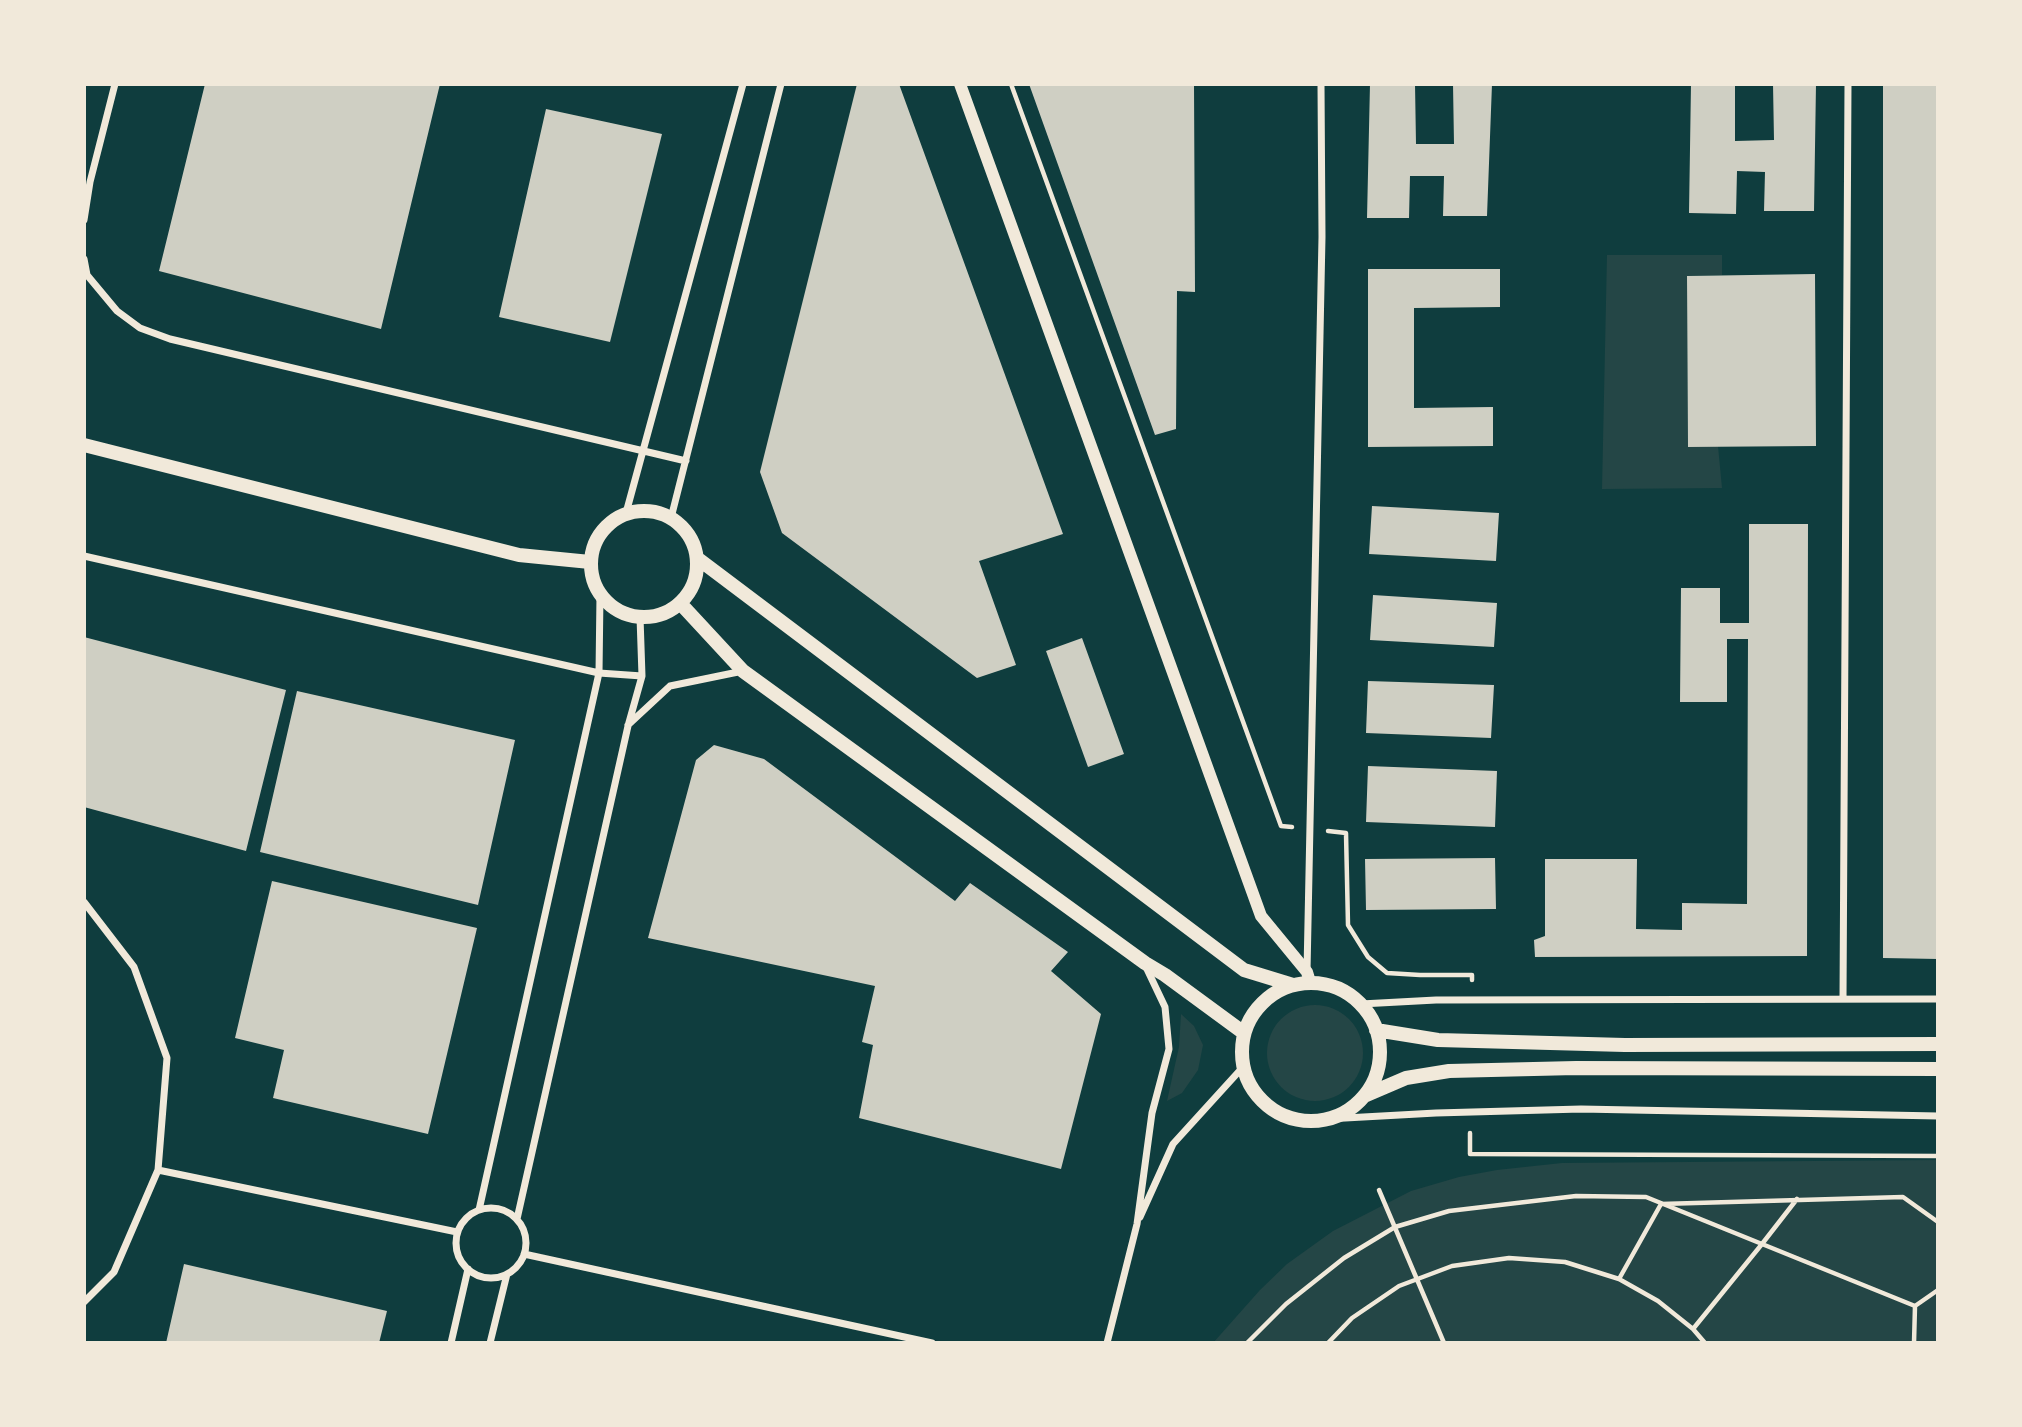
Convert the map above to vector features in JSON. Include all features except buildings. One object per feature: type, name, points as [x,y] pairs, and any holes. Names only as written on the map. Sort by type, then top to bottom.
[{"type":"main road","points":[[84,445],[519,555],[590,562]]},
{"type":"main road","points":[[657,511],[684,528],[693,542],[697,558],[696,575],[690,590],[680,603],[654,616],[624,614],[600,595],[592,579],[590,562],[593,545],[601,531],[612,520],[626,513],[657,511]]},
{"type":"main road","points":[[697,558],[1244,970],[1293,985]]},
{"type":"main road","points":[[680,603],[743,671],[1244,1032]]},
{"type":"main road","points":[[1364,1096],[1374,1078],[1380,1058],[1379,1038],[1373,1020],[1361,1004],[1346,992],[1309,977],[1271,995],[1255,1011],[1244,1032],[1241,1050],[1243,1067],[1251,1087],[1265,1104],[1284,1116],[1306,1121],[1327,1119],[1348,1110],[1364,1096],[1406,1078],[1449,1071],[1576,1068],[1938,1069]]},
{"type":"main road","points":[[1376,1030],[1438,1040],[1625,1045],[1938,1044]]},
{"type":"street","points":[[84,220],[90,182],[115,84]]},
{"type":"street","points":[[626,513],[743,84]]},
{"type":"street","points":[[671,518],[781,84]]},
{"type":"street","points":[[960,84],[1261,916],[1309,977]]},
{"type":"street","points":[[1309,977],[1322,237],[1321,84]]},
{"type":"street","points":[[1843,999],[1848,84]]},
{"type":"street","points":[[84,259],[87,275],[117,311],[140,328],[170,339],[686,461]]},
{"type":"street","points":[[84,556],[599,673],[642,676]]},
{"type":"street","points":[[479,1210],[599,673],[600,595]]},
{"type":"street","points":[[517,1219],[628,726],[642,676],[640,617]]},
{"type":"street","points":[[628,726],[670,687],[743,671]]},
{"type":"street","points":[[84,902],[134,967],[167,1058],[158,1170],[114,1272],[84,1302]]},
{"type":"street","points":[[1107,1343],[1136,1224],[1152,1113],[1168,1049],[1165,1007],[1145,963]]},
{"type":"street","points":[[1361,1004],[1472,1000],[1938,999]]},
{"type":"street","points":[[1136,1224],[1173,1144],[1243,1067]]},
{"type":"street","points":[[1327,1119],[1581,1109],[1938,1116]]},
{"type":"street","points":[[158,1170],[457,1232]]},
{"type":"street","points":[[489,1208],[508,1212],[517,1219],[526,1243],[524,1254],[514,1269],[507,1274],[487,1278],[477,1275],[462,1263],[456,1242],[457,1232],[463,1222],[479,1210],[489,1208]]},
{"type":"street","points":[[524,1254],[932,1343]]},
{"type":"street","points":[[451,1343],[468,1269]]},
{"type":"street","points":[[490,1343],[507,1274]]},
{"type":"path","points":[[1010,84],[1281,826],[1346,832],[1348,925],[1367,957],[1387,973],[1472,975],[1472,1000]]},
{"type":"path","points":[[1470,1112],[1470,1154],[1938,1156]]},
{"type":"path","points":[[1379,1190],[1444,1343]]},
{"type":"path","points":[[1247,1343],[1286,1304],[1343,1258],[1395,1227],[1449,1212],[1576,1196],[1646,1197],[1915,1306]]},
{"type":"path","points":[[1661,1204],[1903,1196],[1938,1222]]},
{"type":"path","points":[[1693,1329],[1797,1199]]},
{"type":"path","points":[[1619,1279],[1661,1204]]},
{"type":"path","points":[[1328,1343],[1352,1318],[1399,1286],[1452,1266],[1508,1258],[1565,1262],[1619,1279],[1658,1301],[1693,1329],[1705,1343]]},
{"type":"path","points":[[1915,1306],[1938,1290]]},
{"type":"path","points":[[1914,1343],[1915,1306]]},
{"type":"shaded area","points":[[1607,255],[1722,255],[1722,275],[1687,276],[1688,447],[1718,446],[1722,488],[1602,489]]},
{"type":"shaded area","points":[[1315,1005],[1333,1009],[1349,1019],[1359,1035],[1363,1053],[1359,1071],[1349,1087],[1333,1097],[1315,1101],[1297,1097],[1281,1087],[1271,1071],[1267,1053],[1271,1035],[1281,1019],[1297,1009]]},
{"type":"shaded area","points":[[1181,1014],[1194,1026],[1203,1045],[1198,1070],[1182,1093],[1167,1101],[1179,1047]]},
{"type":"shaded area","points":[[1938,1160],[1938,1343],[1213,1343],[1287,1264],[1333,1231],[1411,1191],[1459,1177],[1562,1163]]}]
